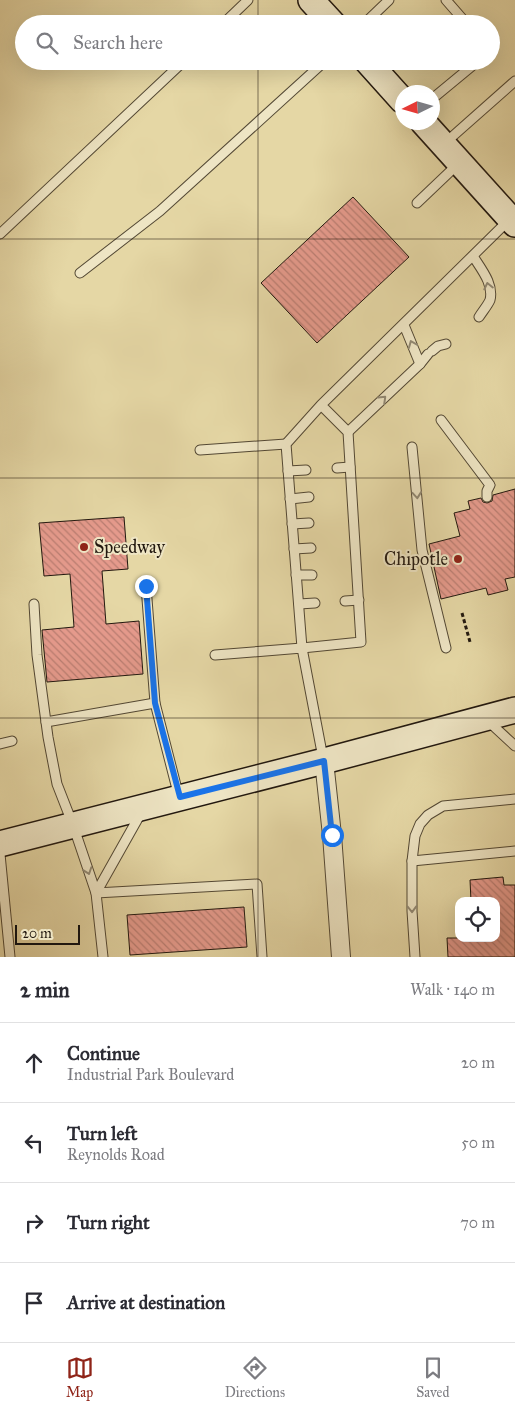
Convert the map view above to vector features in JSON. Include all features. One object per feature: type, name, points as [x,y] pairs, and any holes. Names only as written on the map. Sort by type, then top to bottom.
[{"type":"main road","points":[[311,0],[325,15]]},
{"type":"main road","points":[[375,70],[395,92]]},
{"type":"main road","points":[[429,130],[513,221]]},
{"type":"main road","points":[[0,844],[515,710]]},
{"type":"street","points":[[324,761],[332,835],[341,957]]},
{"type":"lane","points":[[233,15],[248,0]]},
{"type":"lane","points":[[373,15],[389,0]]},
{"type":"lane","points":[[446,0],[459,15]]},
{"type":"lane","points":[[0,234],[174,70]]},
{"type":"lane","points":[[80,273],[160,211],[314,70]]},
{"type":"lane","points":[[440,92],[467,70]]},
{"type":"lane","points":[[417,203],[451,154],[515,81]]},
{"type":"lane","points":[[200,450],[286,444],[321,405],[472,256],[513,221]]},
{"type":"lane","points":[[472,256],[486,276],[491,289],[490,301],[479,317]]},
{"type":"lane","points":[[404,325],[420,364]]},
{"type":"lane","points":[[348,432],[420,364],[430,352],[438,346],[446,344]]},
{"type":"lane","points":[[214,655],[362,642],[357,572],[351,546],[349,520],[352,494],[348,432],[321,405]]},
{"type":"lane","points":[[441,420],[490,485],[487,497]]},
{"type":"lane","points":[[286,444],[302,648],[324,761]]},
{"type":"lane","points":[[412,447],[422,550],[446,648]]},
{"type":"lane","points":[[337,468],[350,467]]},
{"type":"lane","points":[[288,471],[306,470]]},
{"type":"lane","points":[[341,495],[352,494]]},
{"type":"lane","points":[[290,498],[309,497]]},
{"type":"lane","points":[[292,524],[309,523]]},
{"type":"lane","points":[[294,549],[310,548]]},
{"type":"lane","points":[[347,573],[357,572]]},
{"type":"lane","points":[[296,575],[312,575]]},
{"type":"lane","points":[[146,586],[155,703],[180,797]]},
{"type":"lane","points":[[345,601],[359,600]]},
{"type":"lane","points":[[299,604],[315,603]]},
{"type":"lane","points":[[34,604],[37,655],[57,784],[96,893],[103,957]]},
{"type":"lane","points":[[46,722],[155,703]]},
{"type":"lane","points":[[484,718],[515,746]]},
{"type":"lane","points":[[0,744],[12,741]]},
{"type":"lane","points":[[414,957],[412,861],[415,836],[420,824],[428,815],[443,806],[515,799]]},
{"type":"lane","points":[[96,893],[145,806]]},
{"type":"lane","points":[[412,861],[515,851]]},
{"type":"lane","points":[[0,854],[10,957]]},
{"type":"lane","points":[[96,893],[257,884],[262,957]]},
{"type":"path","points":[[462,613],[470,642]]},
{"type":"building","points":[[353,197],[409,257],[317,343],[261,283]]},
{"type":"building","points":[[515,489],[515,577],[505,579],[508,590],[488,595],[486,588],[441,599],[429,544],[460,536],[454,513],[470,509],[468,501],[481,498],[483,502],[487,503],[492,501],[493,495]]},
{"type":"building","points":[[124,517],[128,569],[102,571],[106,624],[139,621],[143,674],[47,682],[42,630],[74,627],[70,574],[44,576],[39,523]]},
{"type":"building","points":[[503,877],[504,885],[515,885],[515,957],[448,957],[447,938],[455,938],[455,942],[500,942],[500,897],[471,897],[470,880]]},
{"type":"building","points":[[244,907],[247,947],[130,955],[127,915]]},
{"type":"place","name":"Speedway","points":[[84,547]]},
{"type":"place","name":"Chipotle","points":[[458,559]]},
{"type":"route","points":[[146,586],[155,703],[180,797],[324,761],[332,835]]}]
